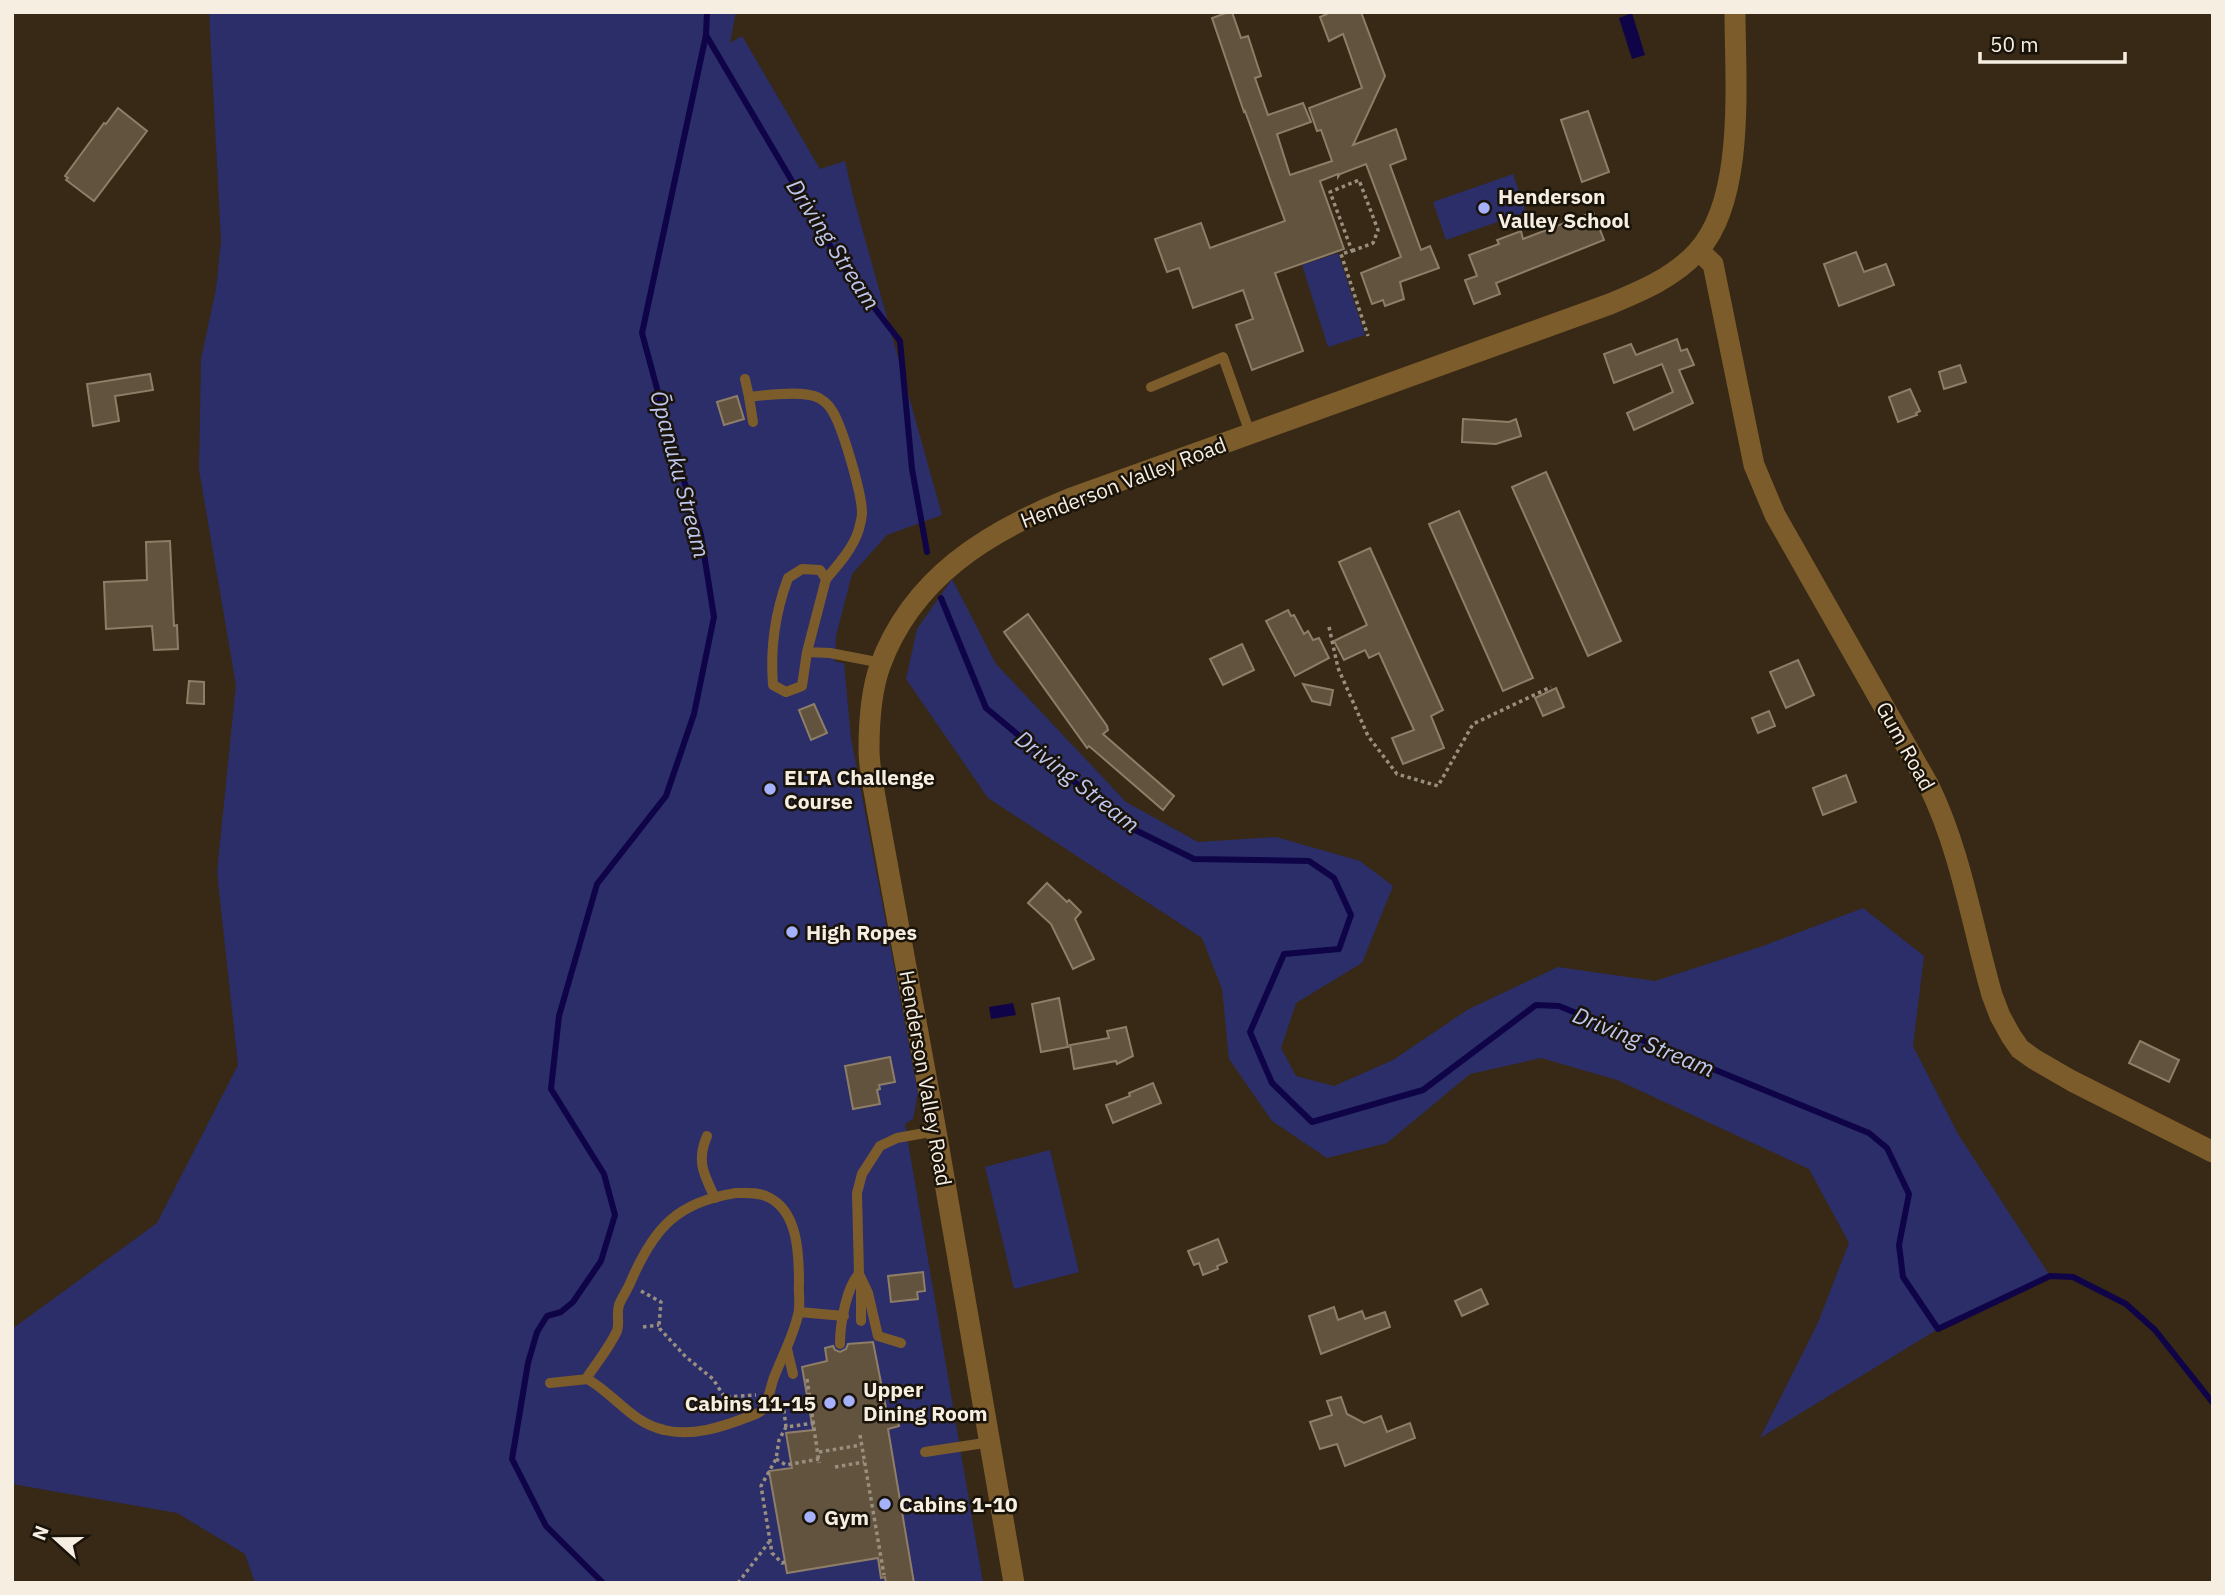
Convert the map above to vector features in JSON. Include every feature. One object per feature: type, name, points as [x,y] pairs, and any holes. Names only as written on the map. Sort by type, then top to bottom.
[{"type":"street","name":"Henderson Valley Road","points":[[1014,1583],[869,753],[874,696],[890,641],[920,597],[965,553],[1015,522],[1060,502],[1610,304],[1668,276],[1699,251],[1722,209],[1732,161],[1735,12]]},
{"type":"street","name":"Gum Road","points":[[1699,251],[1713,264],[1755,465],[1763,491],[1943,815],[1954,845],[1992,995],[2011,1036],[2020,1049],[2051,1070],[2213,1152]]},
{"type":"lane","points":[[1152,387],[1223,357],[1250,433]]},
{"type":"lane","points":[[745,379],[753,422]]},
{"type":"lane","points":[[749,397],[816,396],[825,402],[837,421],[856,477],[862,512],[858,532],[841,561],[826,579],[807,652],[802,686],[786,692],[772,685],[773,637],[779,604],[788,578],[802,569],[820,570],[826,579]]},
{"type":"lane","points":[[807,652],[830,653],[882,663]]},
{"type":"lane","points":[[861,1321],[857,1193],[862,1174],[880,1146],[897,1138],[936,1131]]},
{"type":"lane","points":[[707,1136],[701,1151],[702,1170],[715,1198]]},
{"type":"lane","points":[[550,1383],[588,1379],[604,1389],[613,1401],[631,1414],[664,1430],[679,1432],[715,1429],[760,1412],[787,1349],[799,1312],[799,1268],[793,1226],[784,1209],[768,1196],[736,1193],[686,1209],[668,1220],[655,1235],[621,1301],[617,1317],[618,1329],[588,1379]]},
{"type":"lane","points":[[840,1344],[851,1287],[859,1274]]},
{"type":"lane","points":[[859,1274],[868,1293],[878,1336],[901,1343]]},
{"type":"lane","points":[[799,1312],[844,1316]]},
{"type":"lane","points":[[787,1349],[793,1374]]},
{"type":"lane","points":[[925,1452],[991,1442]]},
{"type":"path","points":[[1352,251],[1330,192],[1359,180],[1378,230],[1373,243],[1352,251],[1341,254],[1368,336]]},
{"type":"path","points":[[1329,627],[1338,668],[1368,736],[1397,774],[1438,786],[1473,724],[1551,687]]},
{"type":"path","points":[[649,1294],[662,1304],[659,1325],[686,1357],[713,1379],[727,1398],[735,1417]]},
{"type":"path","points":[[643,1327],[659,1325]]},
{"type":"path","points":[[776,1459],[786,1465],[819,1461],[806,1372]]},
{"type":"path","points":[[727,1398],[762,1394]]},
{"type":"path","points":[[785,1562],[782,1563],[772,1553],[761,1486],[776,1459],[779,1440],[786,1427],[814,1423]]},
{"type":"path","points":[[860,1436],[884,1575]]},
{"type":"path","points":[[819,1452],[862,1445]]},
{"type":"path","points":[[835,1467],[864,1462]]},
{"type":"path","points":[[738,1583],[770,1540]]},
{"type":"shaded area","points":[[209,12],[736,12],[730,43],[742,36],[820,169],[845,161],[942,515],[887,535],[852,574],[836,636],[835,662],[844,663],[851,738],[918,1093],[913,1119],[905,1124],[983,1583],[255,1583],[245,1554],[177,1513],[12,1484],[12,1329],[157,1223],[238,1065],[217,872],[236,685],[199,470],[201,359],[216,289],[221,241]]},
{"type":"shaded area","points":[[1632,13],[1645,55],[1632,59],[1619,18]]},
{"type":"shaded area","points":[[1513,174],[1526,212],[1446,240],[1433,202]]},
{"type":"shaded area","points":[[1338,253],[1365,335],[1328,347],[1302,265]]},
{"type":"shaded area","points":[[952,579],[996,664],[1126,802],[1198,842],[1276,837],[1360,861],[1393,886],[1362,963],[1296,1003],[1281,1048],[1296,1076],[1334,1086],[1393,1060],[1467,1010],[1558,967],[1655,981],[1763,946],[1863,908],[1924,956],[1913,1046],[1958,1134],[2050,1276],[1938,1329],[1760,1438],[1817,1325],[1849,1243],[1809,1169],[1617,1080],[1541,1058],[1470,1074],[1387,1143],[1327,1158],[1272,1121],[1229,1059],[1222,989],[1202,938],[988,798],[906,679],[917,629]]},
{"type":"shaded area","points":[[1013,1003],[1016,1015],[991,1019],[989,1007]]},
{"type":"shaded area","points":[[1050,1150],[1079,1272],[1014,1289],[985,1167]]},
{"type":"building","points":[[1232,12],[1241,38],[1248,36],[1261,76],[1255,78],[1268,115],[1303,103],[1311,122],[1277,134],[1290,175],[1332,161],[1321,130],[1317,131],[1309,108],[1362,88],[1343,34],[1329,41],[1320,17],[1331,12],[1361,12],[1385,76],[1353,145],[1396,129],[1406,159],[1390,165],[1421,250],[1430,246],[1439,268],[1400,282],[1404,299],[1385,306],[1383,300],[1372,304],[1361,273],[1401,257],[1366,164],[1338,177],[1338,174],[1320,181],[1344,249],[1275,273],[1303,351],[1252,370],[1236,325],[1253,319],[1243,290],[1193,308],[1179,268],[1167,272],[1155,239],[1201,223],[1210,248],[1285,221],[1212,18]]},
{"type":"building","points":[[118,108],[147,131],[94,201],[66,180],[68,178],[65,176]]},
{"type":"building","points":[[1588,111],[1609,172],[1582,182],[1561,120]]},
{"type":"building","points":[[1593,212],[1604,240],[1496,283],[1500,294],[1474,304],[1465,280],[1477,276],[1469,255],[1499,244],[1497,240],[1521,231],[1523,239]]},
{"type":"building","points":[[1856,252],[1864,272],[1886,264],[1894,285],[1839,306],[1824,264]]},
{"type":"building","points":[[1677,339],[1681,351],[1687,349],[1694,365],[1679,370],[1693,403],[1634,430],[1627,413],[1673,392],[1662,364],[1614,383],[1604,354],[1631,344],[1636,355]]},
{"type":"building","points":[[1960,365],[1966,382],[1944,389],[1939,372]]},
{"type":"building","points":[[150,374],[153,390],[115,396],[119,421],[93,426],[87,384]]},
{"type":"building","points":[[1910,389],[1920,411],[1917,415],[1898,422],[1889,397]]},
{"type":"building","points":[[737,396],[744,419],[724,425],[717,402]]},
{"type":"building","points":[[1463,419],[1509,422],[1516,419],[1521,436],[1496,444],[1462,442]]},
{"type":"building","points":[[1546,472],[1621,641],[1588,656],[1512,487]]},
{"type":"building","points":[[1459,511],[1533,678],[1503,691],[1429,524]]},
{"type":"building","points":[[170,541],[174,626],[177,625],[178,649],[154,650],[152,626],[106,629],[104,582],[147,580],[146,542]]},
{"type":"building","points":[[1370,548],[1443,710],[1431,716],[1444,748],[1403,764],[1392,738],[1414,730],[1379,653],[1369,658],[1365,650],[1344,660],[1334,641],[1367,625],[1339,562]]},
{"type":"building","points":[[1288,610],[1291,616],[1294,615],[1304,634],[1308,631],[1313,640],[1319,638],[1329,658],[1295,676],[1266,621]]},
{"type":"building","points":[[1028,614],[1107,726],[1108,730],[1103,734],[1174,796],[1163,810],[1089,746],[1087,748],[1004,632]]},
{"type":"building","points":[[1242,644],[1254,670],[1223,685],[1210,659]]},
{"type":"building","points":[[1798,660],[1814,695],[1786,708],[1770,672]]},
{"type":"building","points":[[189,681],[204,682],[204,704],[187,703]]},
{"type":"building","points":[[1303,684],[1333,690],[1330,705],[1312,701]]},
{"type":"building","points":[[1556,688],[1564,707],[1543,716],[1535,698]]},
{"type":"building","points":[[814,704],[827,733],[811,740],[799,710]]},
{"type":"building","points":[[1769,711],[1775,726],[1758,733],[1752,718]]},
{"type":"building","points":[[1846,775],[1856,802],[1823,815],[1813,788]]},
{"type":"building","points":[[1047,883],[1081,912],[1075,919],[1094,959],[1073,969],[1051,924],[1028,903]]},
{"type":"building","points":[[1059,998],[1068,1047],[1041,1052],[1032,1004]]},
{"type":"building","points":[[1126,1027],[1133,1056],[1117,1064],[1116,1061],[1074,1069],[1070,1045],[1109,1038],[1107,1031]]},
{"type":"building","points":[[2140,1041],[2179,1060],[2169,1082],[2129,1063]]},
{"type":"building","points":[[890,1057],[895,1082],[879,1085],[880,1089],[877,1090],[880,1104],[853,1109],[845,1066]]},
{"type":"building","points":[[1153,1083],[1161,1103],[1113,1123],[1106,1105]]},
{"type":"building","points":[[1218,1239],[1227,1262],[1203,1275],[1199,1263],[1194,1265],[1188,1251]]},
{"type":"building","points":[[923,1272],[925,1291],[917,1292],[918,1299],[891,1302],[888,1276]]},
{"type":"building","points":[[1481,1289],[1488,1304],[1462,1316],[1455,1301]]},
{"type":"building","points":[[1334,1307],[1338,1320],[1362,1311],[1365,1319],[1385,1312],[1390,1327],[1321,1354],[1309,1316]]},
{"type":"building","points":[[873,1342],[887,1413],[896,1411],[899,1426],[888,1429],[914,1583],[886,1583],[885,1577],[881,1578],[878,1558],[787,1573],[769,1471],[792,1468],[786,1433],[813,1430],[802,1367],[827,1361],[825,1348],[833,1346],[840,1352],[846,1349],[848,1344]]},
{"type":"building","points":[[1341,1397],[1347,1414],[1364,1423],[1381,1416],[1387,1432],[1410,1423],[1415,1438],[1345,1466],[1337,1444],[1320,1449],[1310,1422],[1332,1415],[1327,1401]]},
{"type":"waterway","name":"Ōpanuku Stream","points":[[603,1583],[546,1526],[512,1459],[528,1363],[537,1332],[547,1316],[561,1312],[573,1302],[601,1261],[615,1215],[604,1174],[551,1089],[559,1016],[597,884],[666,796],[694,714],[714,617],[701,535],[669,433],[642,333],[706,35],[707,12]]},
{"type":"waterway","name":"Driving Stream","points":[[706,35],[842,266],[900,341],[912,469],[927,552]]},
{"type":"waterway","name":"Driving Stream","points":[[941,598],[986,708],[1127,826],[1194,859],[1309,861],[1334,878],[1351,915],[1339,949],[1284,954],[1250,1032],[1272,1083],[1312,1122],[1423,1090],[1536,1005],[1559,1006],[1869,1133],[1887,1148],[1909,1194],[1899,1245],[1903,1277],[1938,1329],[2050,1276],[2073,1277],[2126,1304],[2155,1330],[2213,1403]]},
{"type":"place","name":"Henderson Valley School","points":[[1484,208]]},
{"type":"place","name":"ELTA Challenge Course","points":[[770,789]]},
{"type":"place","name":"High Ropes","points":[[792,932]]},
{"type":"place","name":"Upper Dining Room","points":[[849,1401]]},
{"type":"place","name":"Cabins 11-15","points":[[830,1403]]},
{"type":"place","name":"Cabins 1-10","points":[[885,1504]]},
{"type":"place","name":"Gym","points":[[810,1517]]}]
